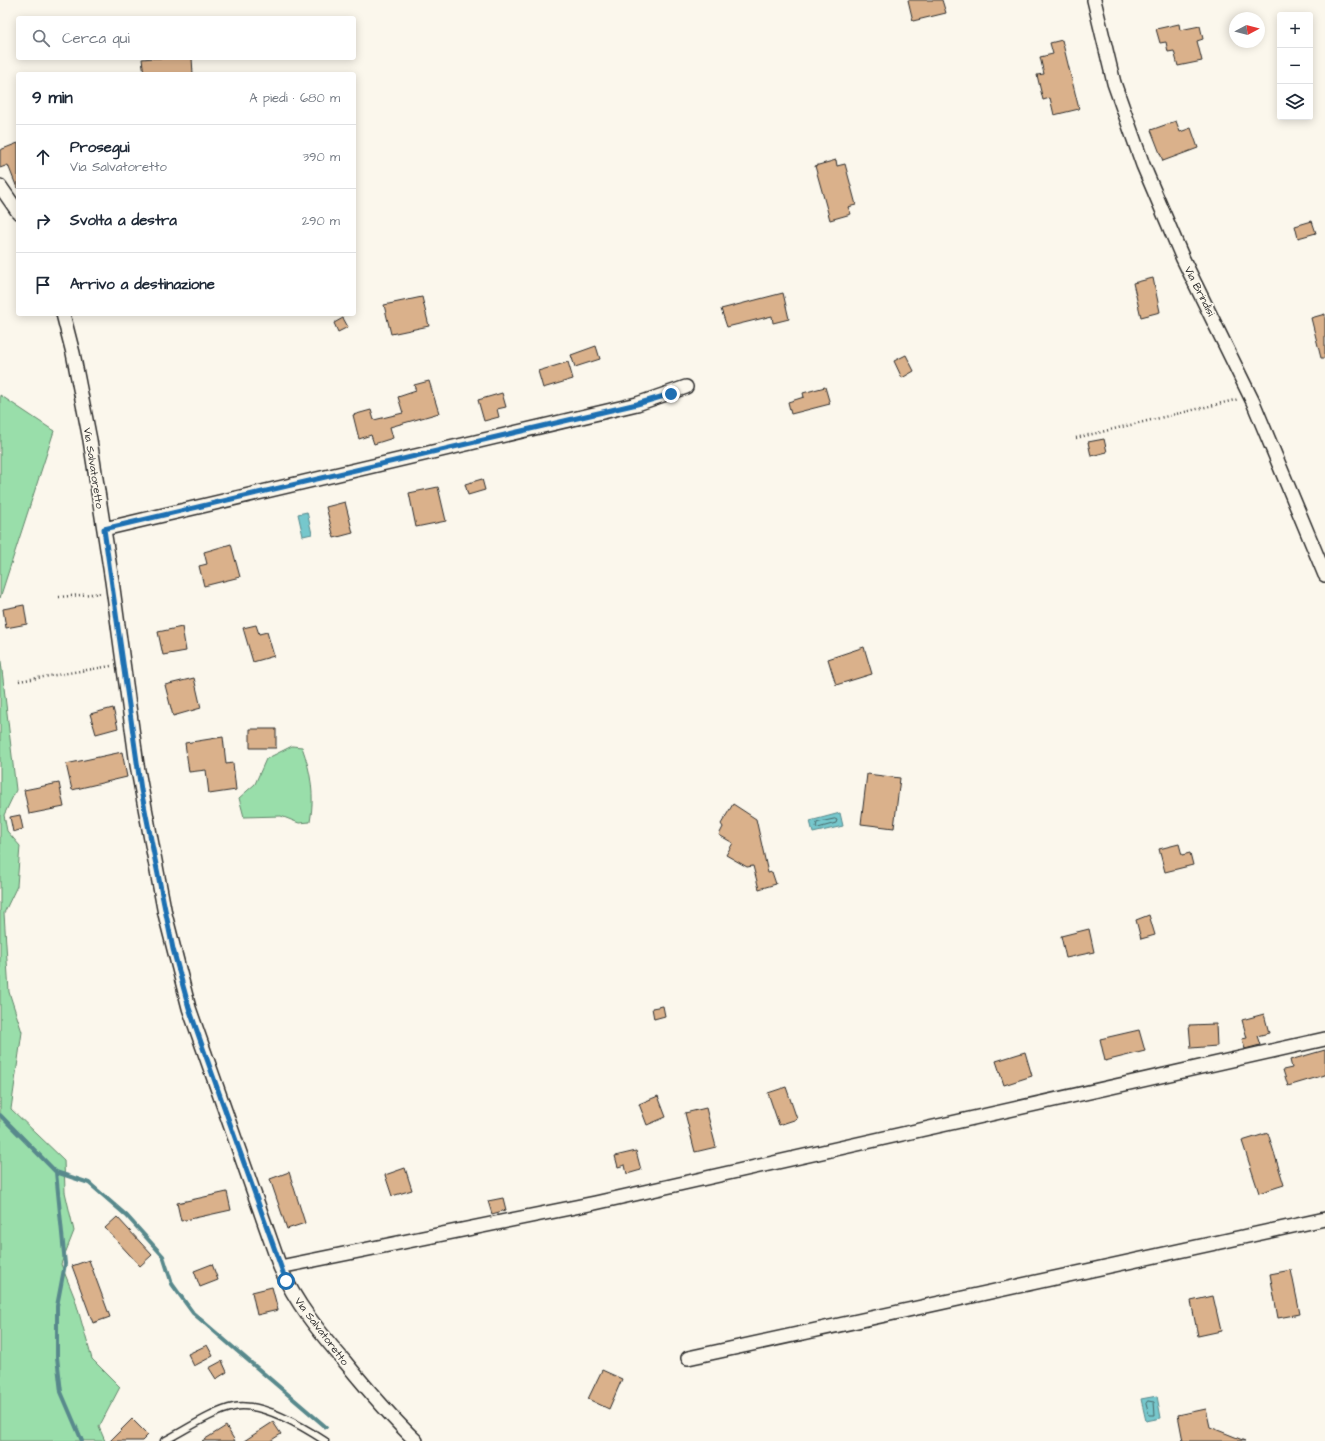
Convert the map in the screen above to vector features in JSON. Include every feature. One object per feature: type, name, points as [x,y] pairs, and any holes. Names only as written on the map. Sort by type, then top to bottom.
[{"type":"street","name":"Via Brindisi","points":[[1094,0],[1114,82],[1143,165],[1183,259],[1251,396],[1325,575]]},
{"type":"street","points":[[0,186],[16,209]]},
{"type":"street","name":"Via Salvatoretto","points":[[63,316],[81,392],[104,529],[142,797],[165,914],[178,968],[203,1048],[280,1267],[294,1295],[367,1388],[416,1441]]},
{"type":"street","points":[[104,529],[637,404],[686,388]]},
{"type":"street","points":[[280,1267],[602,1201],[1325,1039]]},
{"type":"street","points":[[688,1358],[1325,1219]]},
{"type":"lane","points":[[164,1441],[223,1410],[244,1405],[285,1418],[325,1441]]},
{"type":"path","points":[[1076,438],[1251,396]]},
{"type":"path","points":[[59,596],[113,592]]},
{"type":"path","points":[[19,682],[123,663]]},
{"type":"green space","points":[[0,395],[54,431],[0,598]]},
{"type":"green space","points":[[0,653],[16,790],[4,815],[7,831],[20,846],[17,886],[4,913],[9,992],[22,1032],[11,1109],[64,1160],[65,1192],[74,1231],[61,1264],[75,1299],[92,1359],[120,1387],[99,1427],[105,1441],[0,1441]]},
{"type":"green space","points":[[292,746],[302,747],[308,766],[312,793],[310,822],[299,823],[281,816],[244,817],[239,798],[255,784],[266,759]]},
{"type":"water","points":[[307,512],[312,534],[303,536],[298,514]]},
{"type":"water","points":[[840,813],[843,826],[813,833],[810,821]]},
{"type":"water","points":[[1157,1396],[1161,1418],[1146,1421],[1141,1399]]},
{"type":"building","points":[[908,0],[942,0],[946,13],[913,21]]},
{"type":"building","points":[[1179,24],[1180,30],[1200,26],[1203,39],[1197,41],[1202,61],[1178,66],[1174,51],[1168,52],[1166,42],[1160,43],[1156,29]]},
{"type":"building","points":[[1062,40],[1079,109],[1054,115],[1050,98],[1043,100],[1037,75],[1044,74],[1040,57],[1053,54],[1050,43]]},
{"type":"building","points":[[142,60],[192,60],[193,72],[144,72]]},
{"type":"building","points":[[1176,121],[1180,132],[1191,128],[1198,148],[1163,161],[1151,130]]},
{"type":"building","points":[[16,144],[16,185],[8,165],[0,168],[0,150]]},
{"type":"building","points":[[836,160],[837,166],[845,164],[856,205],[848,207],[851,214],[830,220],[815,166]]},
{"type":"building","points":[[1312,221],[1316,233],[1298,238],[1295,226]]},
{"type":"building","points":[[1153,278],[1160,312],[1141,317],[1133,283]]},
{"type":"building","points":[[783,293],[789,319],[773,323],[772,316],[727,327],[721,309]]},
{"type":"building","points":[[422,297],[429,326],[391,334],[384,305]]},
{"type":"building","points":[[1325,314],[1325,358],[1321,358],[1311,318]]},
{"type":"building","points":[[343,318],[348,327],[338,332],[334,323]]},
{"type":"building","points":[[596,346],[600,359],[575,367],[571,355]]},
{"type":"building","points":[[906,355],[914,371],[902,378],[894,361]]},
{"type":"building","points":[[568,362],[573,379],[543,388],[538,371]]},
{"type":"building","points":[[429,381],[439,413],[390,427],[393,438],[374,444],[371,435],[359,439],[353,415],[371,410],[374,420],[403,413],[398,397],[416,391],[414,385]]},
{"type":"building","points":[[825,387],[830,404],[791,414],[788,402],[804,397],[803,393]]},
{"type":"building","points":[[502,393],[506,407],[497,409],[499,417],[484,421],[478,400]]},
{"type":"building","points":[[1104,439],[1107,452],[1091,456],[1088,442]]},
{"type":"building","points":[[482,479],[485,490],[468,495],[465,484]]},
{"type":"building","points":[[438,487],[446,521],[416,527],[409,493]]},
{"type":"building","points":[[345,502],[353,533],[334,538],[326,507]]},
{"type":"building","points":[[231,544],[240,577],[204,586],[199,566],[207,564],[204,552]]},
{"type":"building","points":[[24,605],[27,624],[6,628],[3,609]]},
{"type":"building","points":[[256,625],[259,634],[267,632],[274,656],[253,662],[243,628]]},
{"type":"building","points":[[182,627],[186,651],[163,655],[158,632]]},
{"type":"building","points":[[864,647],[872,674],[836,685],[828,659]]},
{"type":"building","points":[[194,678],[201,708],[173,716],[165,685]]},
{"type":"building","points":[[113,708],[118,728],[96,734],[90,714]]},
{"type":"building","points":[[250,729],[276,729],[276,748],[250,748]]},
{"type":"building","points":[[223,737],[226,764],[233,763],[236,790],[209,794],[206,770],[189,772],[185,743]]},
{"type":"building","points":[[122,752],[127,777],[72,790],[66,764]]},
{"type":"building","points":[[867,774],[900,778],[894,828],[861,824]]},
{"type":"building","points":[[59,783],[64,807],[29,814],[24,790]]},
{"type":"building","points":[[733,804],[756,819],[768,873],[772,872],[776,884],[759,889],[753,866],[747,867],[726,855],[733,843],[719,835],[723,827],[721,824]]},
{"type":"building","points":[[20,815],[23,829],[13,832],[10,817]]},
{"type":"building","points":[[1179,844],[1182,855],[1190,853],[1193,865],[1165,872],[1159,849]]},
{"type":"building","points":[[1149,915],[1155,935],[1141,939],[1136,920]]},
{"type":"building","points":[[1089,929],[1094,952],[1066,958],[1061,936]]},
{"type":"building","points":[[663,1006],[665,1016],[654,1019],[652,1008]]},
{"type":"building","points":[[1264,1014],[1269,1033],[1257,1036],[1260,1045],[1245,1049],[1242,1039],[1247,1038],[1242,1020]]},
{"type":"building","points":[[1216,1024],[1217,1046],[1191,1048],[1189,1025]]},
{"type":"building","points":[[1139,1030],[1145,1051],[1105,1061],[1100,1039]]},
{"type":"building","points":[[1325,1050],[1325,1075],[1288,1086],[1283,1070],[1292,1068],[1290,1060]]},
{"type":"building","points":[[1025,1052],[1032,1076],[1004,1085],[996,1061]]},
{"type":"building","points":[[786,1087],[797,1119],[779,1125],[768,1093]]},
{"type":"building","points":[[658,1096],[666,1117],[647,1125],[639,1104]]},
{"type":"building","points":[[706,1108],[716,1147],[695,1152],[685,1113]]},
{"type":"building","points":[[1268,1133],[1284,1185],[1259,1193],[1242,1141]]},
{"type":"building","points":[[636,1151],[641,1170],[627,1174],[625,1165],[618,1167],[615,1156]]},
{"type":"building","points":[[405,1168],[412,1190],[392,1196],[385,1175]]},
{"type":"building","points":[[289,1172],[305,1223],[287,1229],[270,1179]]},
{"type":"building","points":[[227,1192],[231,1210],[181,1221],[177,1203]]},
{"type":"building","points":[[503,1198],[506,1210],[492,1214],[488,1201]]},
{"type":"building","points":[[117,1217],[152,1255],[140,1266],[105,1228]]},
{"type":"building","points":[[89,1260],[110,1317],[93,1323],[72,1266]]},
{"type":"building","points":[[212,1264],[218,1280],[200,1287],[194,1271]]},
{"type":"building","points":[[1291,1270],[1300,1314],[1278,1318],[1270,1274]]},
{"type":"building","points":[[272,1287],[278,1310],[257,1315],[252,1292]]},
{"type":"building","points":[[1213,1296],[1221,1331],[1198,1336],[1191,1301]]},
{"type":"building","points":[[207,1345],[213,1356],[194,1366],[188,1354]]},
{"type":"building","points":[[222,1361],[227,1372],[216,1379],[209,1368]]},
{"type":"building","points":[[602,1370],[622,1379],[609,1409],[588,1399]]},
{"type":"building","points":[[1206,1409],[1210,1427],[1245,1441],[1183,1441],[1178,1415]]},
{"type":"building","points":[[132,1419],[148,1435],[142,1441],[110,1441]]},
{"type":"building","points":[[273,1422],[281,1434],[270,1441],[244,1441]]},
{"type":"building","points":[[226,1426],[235,1441],[202,1441]]},
{"type":"waterway","points":[[0,1115],[56,1172],[65,1264],[57,1306],[57,1357],[61,1392],[82,1441]]},
{"type":"waterway","points":[[56,1172],[89,1183],[127,1216],[163,1256],[172,1284],[193,1313],[326,1427]]},
{"type":"route","points":[[286,1281],[189,1008],[173,949],[141,790],[129,714],[125,674],[104,529],[637,404],[671,394]]}]
